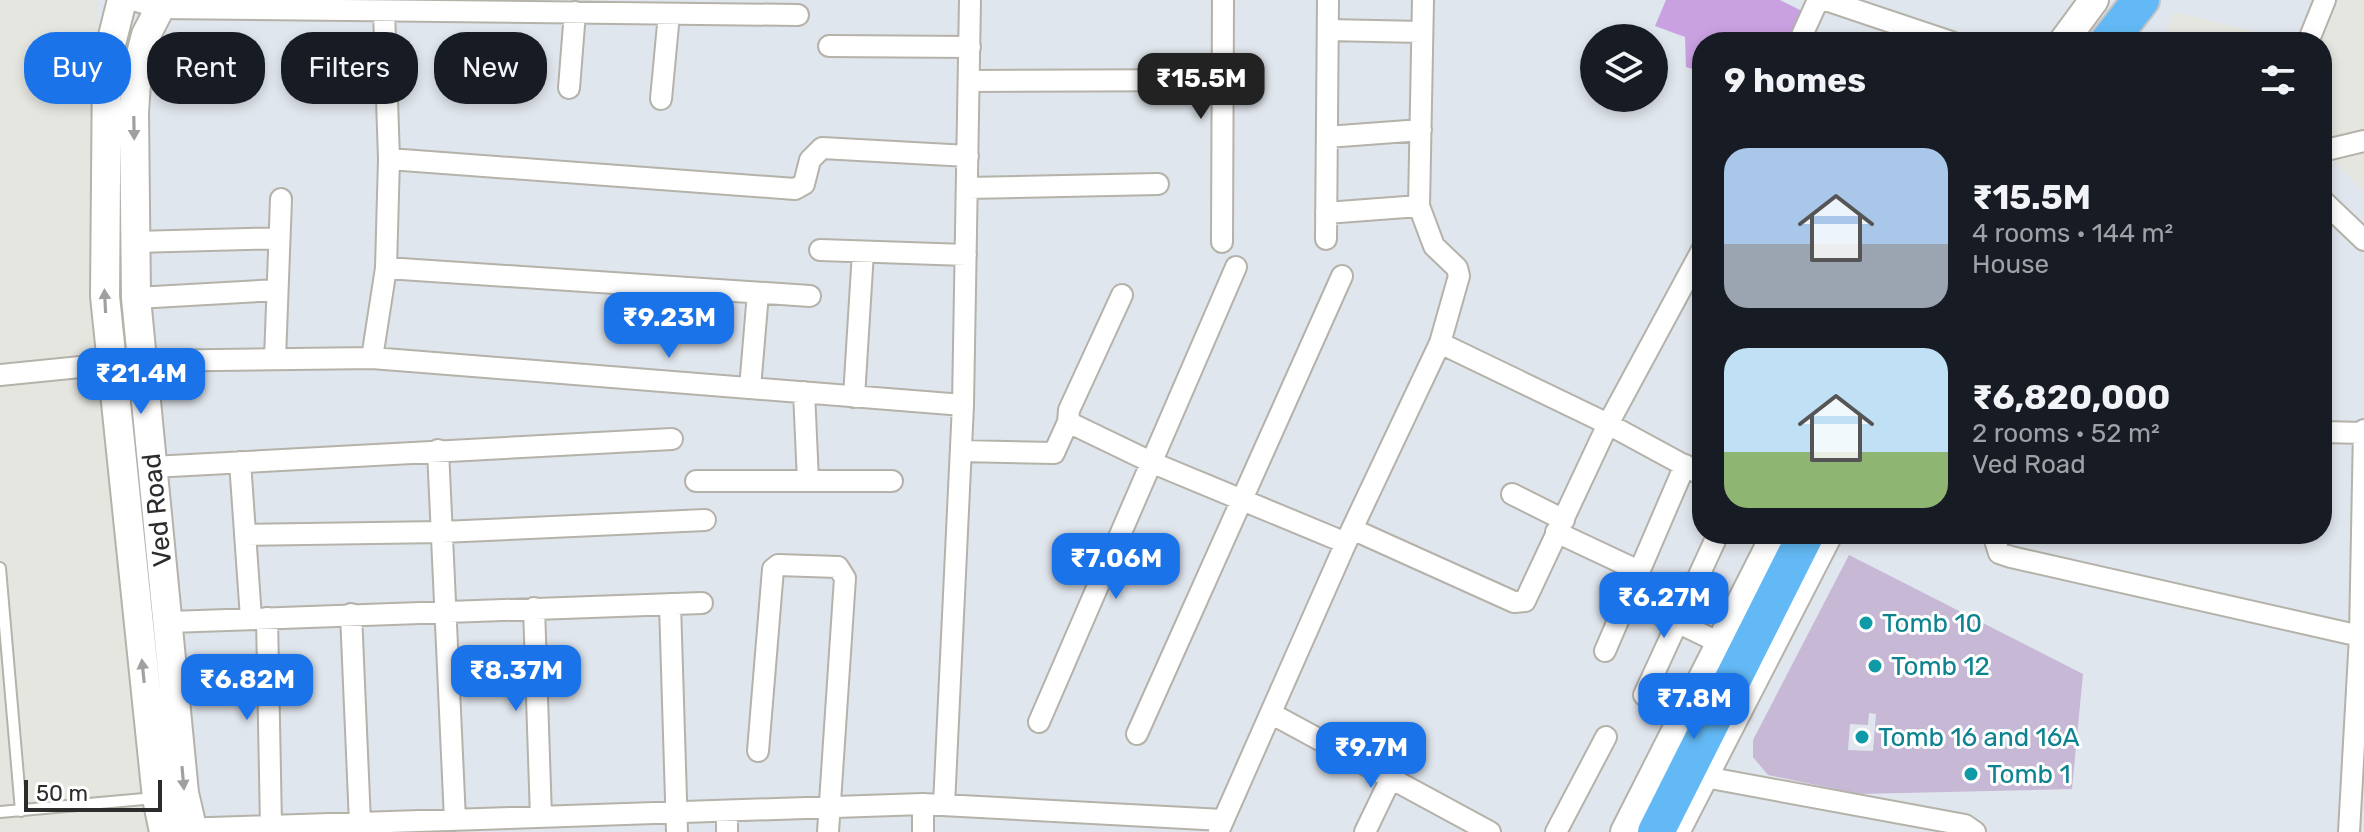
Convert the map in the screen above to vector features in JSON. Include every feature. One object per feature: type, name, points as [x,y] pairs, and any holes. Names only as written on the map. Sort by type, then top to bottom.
[{"type":"highway","points":[[2097,32],[2121,0]]},
{"type":"highway","points":[[2116,32],[2141,0]]},
{"type":"highway","points":[[1638,832],[1678,758],[1782,544]]},
{"type":"highway","points":[[1656,832],[1814,544]]},
{"type":"main road","name":"Ved Road","points":[[122,0],[107,60],[105,265],[109,363],[157,798],[164,831]]},
{"type":"main road","points":[[2070,32],[2094,0]]},
{"type":"main road","points":[[2129,32],[2149,0]]},
{"type":"main road","name":"Ved Road","points":[[162,4],[146,35],[137,69],[136,298],[140,361],[170,622],[184,793],[193,830]]},
{"type":"main road","points":[[1625,832],[1771,544]]},
{"type":"main road","points":[[1675,832],[1762,664],[1814,544]]},
{"type":"street","points":[[133,0],[162,4],[334,5],[384,11],[545,6],[575,12],[798,15]]},
{"type":"street","points":[[944,805],[963,405],[970,0]]},
{"type":"street","points":[[1222,242],[1223,0]]},
{"type":"street","points":[[1326,239],[1328,0]]},
{"type":"street","points":[[164,831],[541,817],[677,822],[727,811],[923,804],[1220,826],[1349,536],[1440,343],[1459,276],[1451,260],[1434,246],[1419,206],[1423,0]]},
{"type":"street","points":[[1804,32],[1818,0]]},
{"type":"street","points":[[1826,0],[1921,32]]},
{"type":"street","points":[[2312,32],[2325,0]]},
{"type":"street","points":[[372,358],[386,268],[389,159],[384,11]]},
{"type":"street","points":[[569,88],[575,12]]},
{"type":"street","points":[[661,99],[669,14]]},
{"type":"street","points":[[1328,30],[1422,32]]},
{"type":"street","points":[[829,46],[970,47]]},
{"type":"street","points":[[969,81],[1223,80]]},
{"type":"street","points":[[1327,137],[1421,130]]},
{"type":"street","points":[[2332,149],[2364,141]]},
{"type":"street","points":[[389,159],[795,189],[804,184],[810,160],[822,148],[968,156]]},
{"type":"street","points":[[967,188],[1158,184]]},
{"type":"street","points":[[275,359],[281,199]]},
{"type":"street","points":[[1326,213],[1419,206]]},
{"type":"street","points":[[2332,210],[2364,240]]},
{"type":"street","points":[[135,242],[279,238]]},
{"type":"street","points":[[820,250],[966,255]]},
{"type":"street","points":[[854,397],[863,252]]},
{"type":"street","points":[[1039,722],[1236,267]]},
{"type":"street","points":[[386,268],[810,296]]},
{"type":"street","points":[[1068,422],[1153,463],[1244,500],[1349,536],[1514,602],[1525,601],[1531,595],[1608,424],[1692,269]]},
{"type":"street","points":[[1137,734],[1342,276]]},
{"type":"street","points":[[136,298],[277,290]]},
{"type":"street","points":[[750,388],[758,293]]},
{"type":"street","points":[[961,451],[1054,453],[1068,422],[1069,410],[1122,295]]},
{"type":"street","points":[[1440,343],[1608,424],[1692,469]]},
{"type":"street","points":[[0,375],[140,361],[372,358],[963,405]]},
{"type":"street","points":[[804,392],[808,481]]},
{"type":"street","points":[[2332,432],[2364,432],[2360,636],[2349,832]]},
{"type":"street","points":[[152,467],[672,439]]},
{"type":"street","points":[[438,450],[455,820]]},
{"type":"street","points":[[240,462],[245,535],[259,618],[271,826]]},
{"type":"street","points":[[1605,651],[1639,571],[1692,472]]},
{"type":"street","points":[[696,481],[892,481]]},
{"type":"street","points":[[1512,494],[1560,526],[1639,571]]},
{"type":"street","points":[[245,535],[442,532],[705,520]]},
{"type":"street","points":[[1644,695],[1713,544]]},
{"type":"street","points":[[1996,544],[1999,553],[2011,557],[2360,636]]},
{"type":"street","points":[[758,751],[773,569],[778,565],[838,567],[845,578],[828,832]]},
{"type":"street","points":[[1627,598],[1720,643]]},
{"type":"street","points":[[170,622],[702,603]]},
{"type":"street","points":[[670,604],[677,822]]},
{"type":"street","points":[[534,608],[541,817]]},
{"type":"street","points":[[351,614],[360,823]]},
{"type":"street","points":[[1272,714],[1392,776],[1490,832]]},
{"type":"street","points":[[1556,832],[1606,737]]},
{"type":"street","points":[[1365,832],[1392,776]]},
{"type":"street","points":[[1705,777],[1965,825],[1975,832]]},
{"type":"street","points":[[923,804],[923,832]]},
{"type":"street","points":[[727,811],[727,832]]},
{"type":"lane","points":[[0,568],[21,811]]},
{"type":"lane","points":[[0,812],[157,798]]},
{"type":"shaded area","points":[[0,0],[98,0],[98,32],[24,32],[24,104],[96,104],[95,196],[101,402],[148,832],[0,832]]},
{"type":"shaded area","points":[[1666,0],[1780,0],[1804,12],[1795,32],[1692,32],[1692,69],[1686,67],[1685,37],[1668,31],[1668,24],[1656,24]]},
{"type":"shaded area","points":[[2318,0],[2364,0],[2364,192],[2332,160],[2332,32],[2304,32]]},
{"type":"shaded area","points":[[2174,12],[2255,32],[2165,32]]},
{"type":"shaded area","points":[[1849,555],[2083,674],[2072,789],[1859,794],[1768,775],[1753,757],[1753,740]],"holes":[[[1869,713],[1876,714],[1873,751],[1848,750],[1850,724],[1868,725]]]},
{"type":"place","name":"Tomb 10","points":[[1866,623]]},
{"type":"place","name":"Tomb 12","points":[[1875,666]]},
{"type":"place","name":"Tomb 16 and 16A","points":[[1862,737]]},
{"type":"place","name":"Tomb 1","points":[[1971,774]]}]
